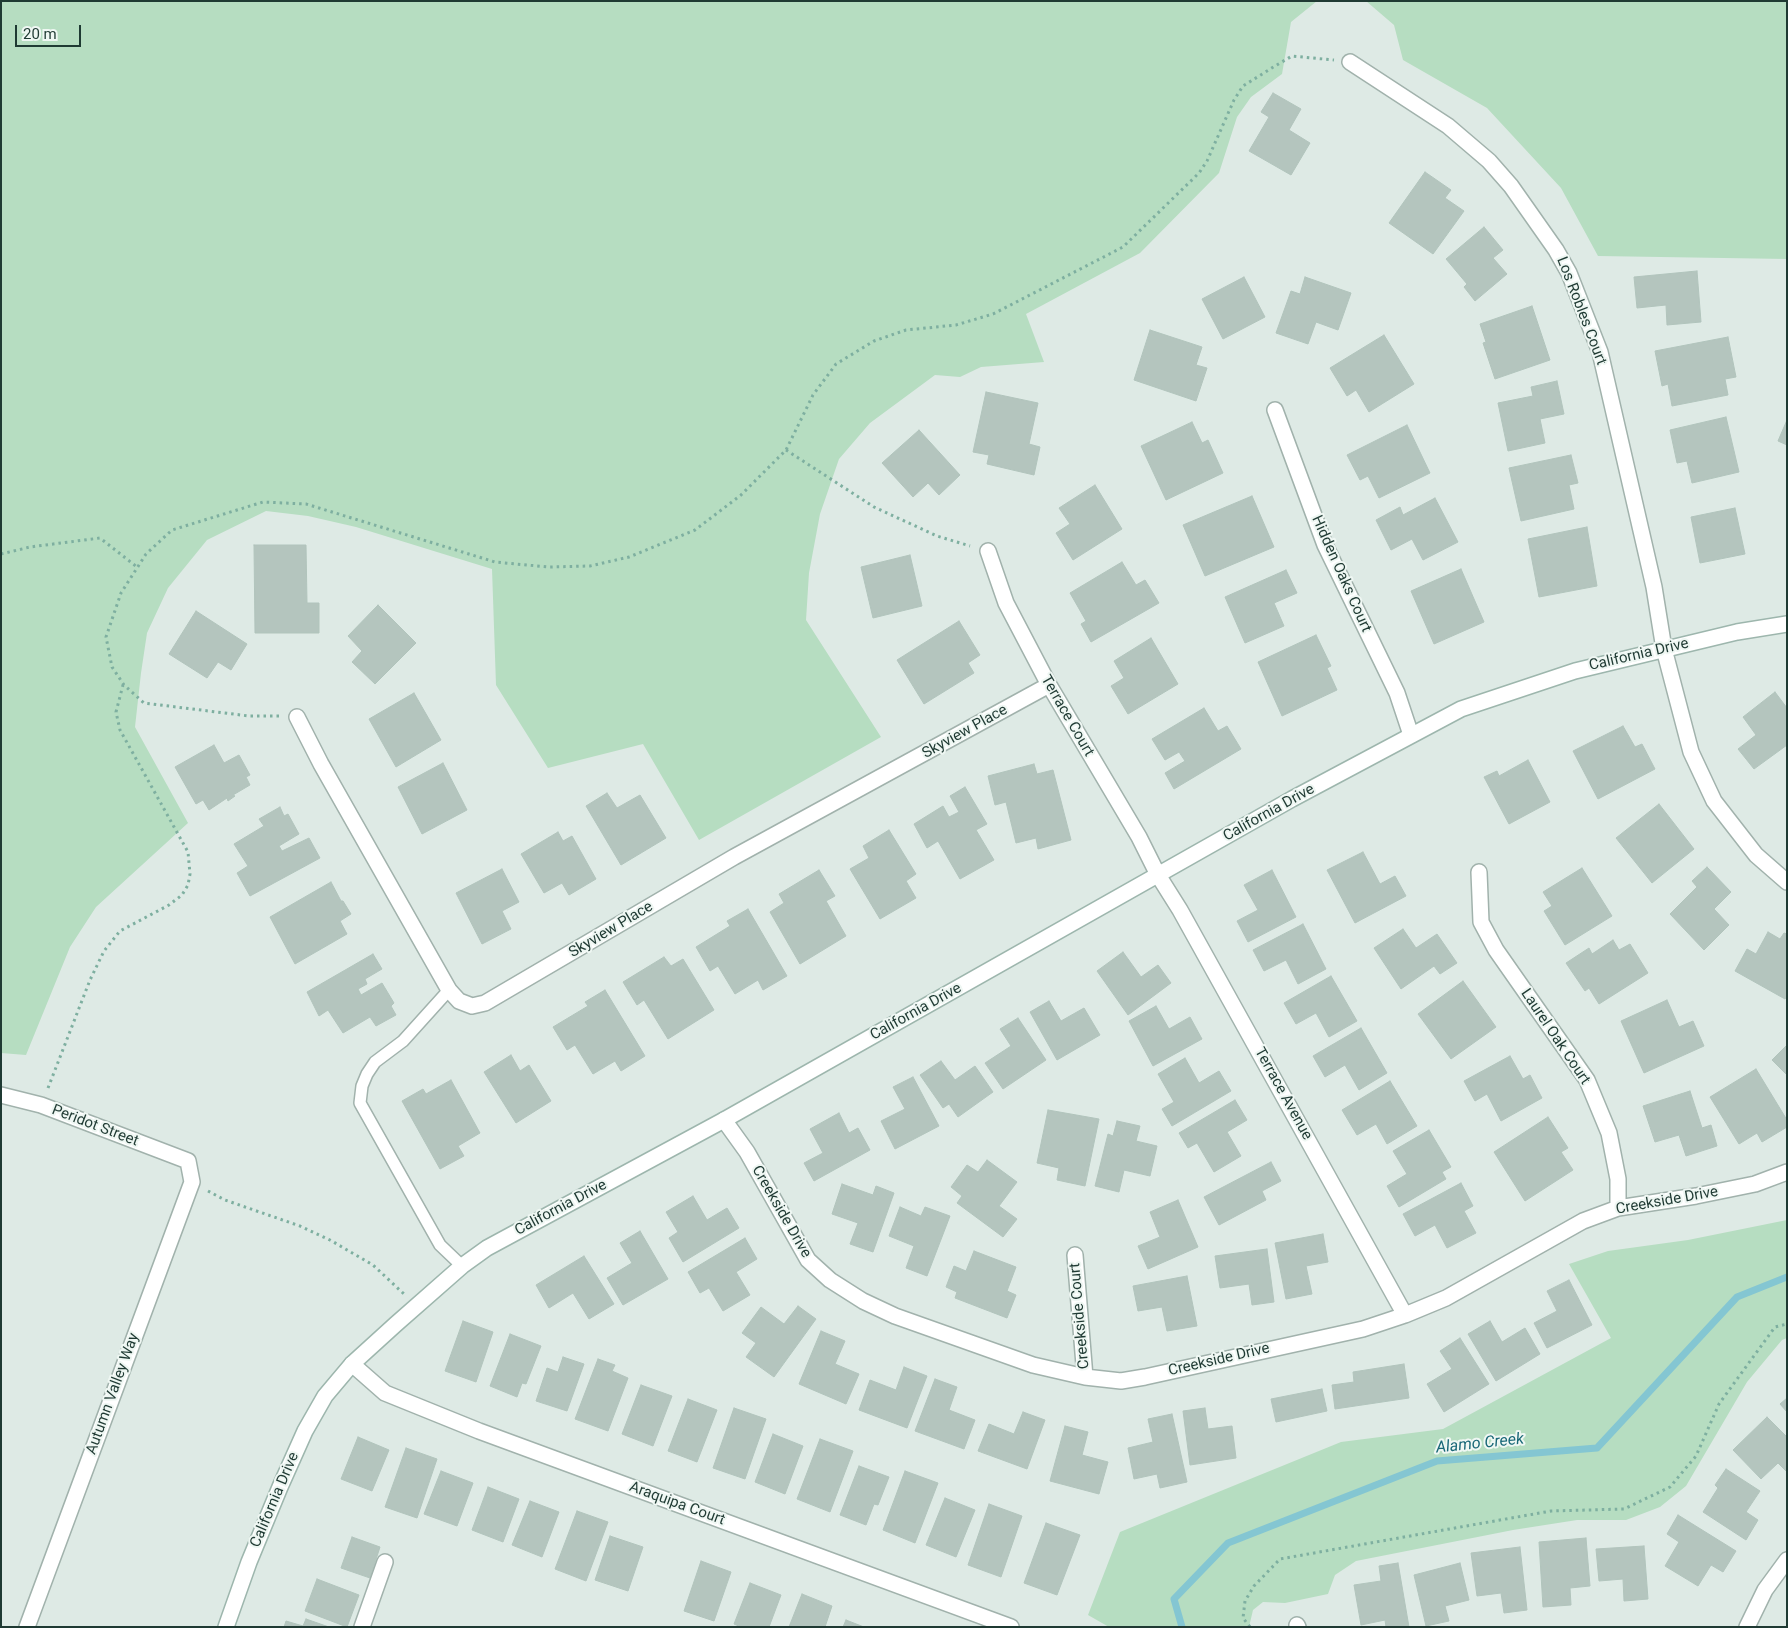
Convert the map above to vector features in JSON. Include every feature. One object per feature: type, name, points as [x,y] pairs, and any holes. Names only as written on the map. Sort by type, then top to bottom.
[{"type":"street","name":"Los Robles Court","points":[[1350,62],[1448,126],[1489,161],[1512,186],[1556,250],[1568,273],[1600,352],[1654,587],[1664,649],[1690,752],[1714,801],[1756,855],[1787,882]]},
{"type":"street","name":"Hidden Oaks Court","points":[[1275,410],[1325,545],[1397,693],[1411,735]]},
{"type":"street","name":"Terrace Court","points":[[988,551],[1006,604],[1049,685],[1139,837],[1158,875]]},
{"type":"street","name":"California Drive","points":[[226,1627],[249,1562],[280,1487],[305,1431],[325,1396],[352,1364],[462,1266],[487,1248],[724,1120],[1292,799],[1461,709],[1575,670],[1738,632],[1787,624]]},
{"type":"street","name":"Skyview Place","points":[[297,717],[321,764],[449,990],[454,997],[464,1004],[472,1006],[485,1003],[734,857],[1049,685]]},
{"type":"street","name":"Laurel Oak Court","points":[[1479,872],[1481,922],[1496,950],[1587,1080],[1609,1133],[1618,1179],[1618,1208]]},
{"type":"street","name":"Terrace Avenue","points":[[1158,875],[1189,927],[1405,1315]]},
{"type":"street","name":"Peridot Street","points":[[1,1095],[41,1105],[188,1161],[192,1182]]},
{"type":"street","name":"Creekside Drive","points":[[724,1120],[746,1152],[808,1260],[830,1280],[863,1301],[895,1316],[1033,1365],[1085,1377],[1121,1381],[1363,1329],[1405,1315],[1446,1298],[1583,1221],[1618,1208],[1696,1196],[1755,1184],[1787,1172]]},
{"type":"street","name":"Autumn Valley Way","points":[[27,1627],[192,1182]]},
{"type":"street","name":"Creekside Court","points":[[1075,1255],[1085,1377]]},
{"type":"street","name":"Araquipa Court","points":[[352,1364],[385,1394],[470,1428],[1011,1627]]},
{"type":"street","points":[[1747,1627],[1765,1590],[1787,1560]]},
{"type":"street","points":[[362,1627],[385,1562]]},
{"type":"lane","points":[[449,990],[403,1041],[374,1062],[366,1074],[360,1103],[440,1245],[462,1266]]},
{"type":"path","points":[[297,717],[249,716],[144,703],[124,685],[112,667],[106,638],[121,593],[146,554],[172,530],[263,502],[306,504],[495,562],[548,567],[590,566],[629,557],[695,530],[741,495],[786,450],[813,395],[836,364],[874,341],[906,330],[956,325],[993,314],[1123,247],[1199,173],[1207,160],[1234,100],[1243,86],[1292,56],[1350,62]]},
{"type":"path","points":[[786,450],[874,508],[937,536],[988,551]]},
{"type":"path","points":[[1,554],[100,538],[137,567]]},
{"type":"path","points":[[41,1105],[90,980],[104,951],[120,931],[169,905],[182,894],[188,885],[190,874],[188,852],[120,730],[116,712],[124,685]]},
{"type":"path","points":[[192,1182],[225,1200],[300,1226],[330,1240],[373,1265],[416,1306]]},
{"type":"path","points":[[1250,1627],[1243,1618],[1245,1601],[1254,1586],[1280,1559],[1551,1512],[1624,1509],[1670,1487],[1696,1456],[1719,1404],[1775,1327],[1787,1324]]},
{"type":"green space","points":[[1,1],[1317,1],[1291,22],[1282,74],[1251,97],[1237,117],[1219,173],[1140,253],[1026,314],[1044,362],[981,367],[960,377],[935,375],[870,423],[839,459],[820,514],[809,573],[806,620],[881,737],[699,840],[643,744],[548,768],[496,685],[492,569],[356,527],[308,516],[266,511],[207,540],[168,588],[147,633],[135,727],[188,823],[96,907],[70,947],[26,1055],[1,1053]]},
{"type":"green space","points":[[1366,1],[1787,1],[1787,259],[1598,256],[1561,188],[1487,108],[1403,60],[1394,25]]},
{"type":"green space","points":[[1787,1220],[1787,1338],[1782,1340],[1747,1382],[1686,1486],[1660,1507],[1626,1520],[1577,1520],[1513,1530],[1356,1561],[1335,1575],[1328,1594],[1285,1603],[1263,1602],[1253,1610],[1249,1627],[1109,1627],[1088,1615],[1120,1532],[1341,1442],[1443,1429],[1611,1338],[1569,1264],[1608,1251],[1688,1240]]},
{"type":"building","points":[[1273,93],[1301,109],[1289,130],[1310,143],[1291,175],[1249,151],[1269,117],[1261,112]]},
{"type":"building","points":[[1425,172],[1451,190],[1445,198],[1464,211],[1433,254],[1389,223]]},
{"type":"building","points":[[1484,227],[1503,250],[1493,258],[1507,274],[1475,301],[1464,287],[1467,284],[1446,259]]},
{"type":"building","points":[[1697,271],[1701,322],[1667,325],[1666,305],[1637,308],[1634,277]]},
{"type":"building","points":[[1244,277],[1265,317],[1223,339],[1202,299]]},
{"type":"building","points":[[1305,277],[1351,293],[1338,330],[1316,322],[1308,344],[1276,333],[1291,291],[1300,294]]},
{"type":"building","points":[[1532,306],[1550,360],[1495,379],[1483,343],[1486,342],[1480,324]]},
{"type":"building","points":[[1150,330],[1202,347],[1196,365],[1207,368],[1196,401],[1134,380]]},
{"type":"building","points":[[1384,335],[1414,384],[1369,412],[1356,390],[1347,396],[1330,368]]},
{"type":"building","points":[[1728,337],[1736,377],[1725,379],[1728,395],[1672,406],[1668,384],[1662,386],[1655,351]]},
{"type":"building","points":[[1557,381],[1564,414],[1540,419],[1545,443],[1508,451],[1498,403],[1533,396],[1531,387]]},
{"type":"building","points":[[986,392],[1038,403],[1029,444],[1040,447],[1034,475],[987,464],[989,455],[973,452]]},
{"type":"building","points":[[1726,417],[1739,472],[1692,483],[1687,461],[1677,463],[1670,430]]},
{"type":"building","points":[[1787,420],[1787,445],[1778,441]]},
{"type":"building","points":[[1192,422],[1202,443],[1208,440],[1223,473],[1166,500],[1141,446]]},
{"type":"building","points":[[1407,425],[1430,473],[1379,498],[1368,476],[1360,480],[1347,455]]},
{"type":"building","points":[[919,430],[960,475],[939,495],[928,483],[913,497],[882,463]]},
{"type":"building","points":[[1571,455],[1578,483],[1569,485],[1574,509],[1521,521],[1509,468]]},
{"type":"building","points":[[1095,485],[1122,529],[1073,560],[1056,533],[1070,524],[1059,508]]},
{"type":"building","points":[[1252,496],[1274,547],[1205,576],[1183,525]]},
{"type":"building","points":[[1435,498],[1458,542],[1423,560],[1412,539],[1391,550],[1376,520],[1400,507],[1403,515]]},
{"type":"building","points":[[1735,508],[1745,554],[1700,563],[1691,517]]},
{"type":"building","points":[[1587,527],[1597,586],[1539,597],[1528,539]]},
{"type":"building","points":[[254,545],[306,545],[307,603],[319,603],[319,633],[255,633]]},
{"type":"building","points":[[910,555],[922,606],[873,618],[861,567]]},
{"type":"building","points":[[1122,562],[1136,585],[1145,580],[1159,603],[1091,642],[1081,624],[1086,621],[1070,593]]},
{"type":"building","points":[[1461,569],[1484,622],[1434,644],[1411,591]]},
{"type":"building","points":[[1286,570],[1297,593],[1274,603],[1284,626],[1245,643],[1225,597]]},
{"type":"building","points":[[378,605],[416,643],[375,684],[352,662],[362,651],[348,636]]},
{"type":"building","points":[[196,611],[247,644],[231,670],[218,662],[207,678],[169,654]]},
{"type":"building","points":[[959,621],[980,655],[968,663],[974,673],[924,704],[897,660]]},
{"type":"building","points":[[1316,635],[1331,666],[1327,668],[1337,690],[1282,716],[1258,662]]},
{"type":"building","points":[[1151,638],[1178,684],[1128,714],[1111,686],[1124,678],[1114,661]]},
{"type":"building","points":[[1775,692],[1787,708],[1787,745],[1754,769],[1738,749],[1756,735],[1743,717]]},
{"type":"building","points":[[414,693],[441,740],[396,767],[369,719]]},
{"type":"building","points":[[1204,708],[1218,731],[1227,726],[1241,749],[1174,789],[1165,773],[1185,761],[1179,752],[1165,760],[1152,739]]},
{"type":"building","points":[[1623,726],[1635,747],[1642,744],[1655,769],[1598,799],[1573,751]]},
{"type":"building","points":[[214,745],[224,763],[239,755],[250,775],[246,777],[250,785],[233,795],[235,796],[228,801],[227,798],[209,810],[203,800],[196,804],[175,767]]},
{"type":"building","points":[[1528,760],[1550,802],[1509,824],[1484,777],[1497,771],[1499,776]]},
{"type":"building","points":[[443,763],[467,810],[422,834],[398,787]]},
{"type":"building","points":[[1034,764],[1037,774],[1053,770],[1071,840],[1038,849],[1036,838],[1016,843],[1006,802],[995,805],[988,776]]},
{"type":"building","points":[[965,787],[987,824],[976,830],[994,860],[960,879],[938,841],[927,848],[914,824],[943,806],[949,817],[959,812],[950,796]]},
{"type":"building","points":[[607,793],[617,808],[640,795],[666,838],[621,865],[586,806]]},
{"type":"building","points":[[1659,804],[1694,849],[1652,883],[1616,838]]},
{"type":"building","points":[[280,807],[284,816],[288,814],[299,834],[279,846],[282,851],[309,838],[320,858],[250,896],[237,873],[248,866],[234,844],[264,826],[259,819]]},
{"type":"building","points":[[889,830],[916,874],[906,881],[916,898],[880,919],[850,869],[869,858],[863,846]]},
{"type":"building","points":[[558,832],[563,841],[572,836],[596,879],[569,895],[562,883],[544,893],[521,854]]},
{"type":"building","points":[[1363,852],[1380,884],[1395,876],[1406,896],[1355,923],[1327,870]]},
{"type":"building","points":[[1707,867],[1731,892],[1714,909],[1729,925],[1704,950],[1670,914],[1697,887],[1692,881]]},
{"type":"building","points":[[1582,868],[1612,916],[1565,945],[1544,911],[1552,906],[1543,892]]},
{"type":"building","points":[[502,869],[519,902],[502,911],[511,929],[482,944],[456,893]]},
{"type":"building","points":[[819,870],[835,896],[826,901],[846,936],[800,964],[770,912],[784,903],[779,894]]},
{"type":"building","points":[[1272,870],[1296,917],[1248,942],[1237,921],[1258,910],[1244,885]]},
{"type":"building","points":[[331,882],[341,901],[343,901],[351,914],[340,921],[347,934],[295,964],[270,917]]},
{"type":"building","points":[[748,909],[787,976],[763,990],[758,980],[735,994],[718,966],[710,971],[696,947],[730,926],[727,921]]},
{"type":"building","points":[[1303,924],[1326,969],[1298,984],[1286,960],[1264,971],[1253,950]]},
{"type":"building","points":[[1403,929],[1416,948],[1437,934],[1457,963],[1440,974],[1434,966],[1401,989],[1374,948]]},
{"type":"building","points":[[1768,932],[1780,939],[1784,933],[1787,934],[1787,996],[1785,999],[1735,971],[1747,949],[1756,954]]},
{"type":"building","points":[[1613,940],[1619,950],[1630,944],[1648,973],[1599,1004],[1589,988],[1585,991],[1566,963],[1589,948],[1592,954]]},
{"type":"building","points":[[1123,952],[1141,977],[1158,965],[1171,983],[1128,1015],[1097,971]]},
{"type":"building","points":[[373,954],[382,969],[365,979],[367,984],[358,989],[361,995],[382,983],[394,1003],[391,1006],[396,1015],[376,1026],[370,1017],[343,1033],[328,1010],[319,1016],[307,992]]},
{"type":"building","points":[[664,957],[671,966],[683,959],[714,1010],[668,1039],[644,1000],[637,1005],[623,982]]},
{"type":"building","points":[[1331,976],[1357,1021],[1329,1037],[1316,1013],[1296,1024],[1284,1003]]},
{"type":"building","points":[[1463,981],[1496,1027],[1451,1059],[1418,1014]]},
{"type":"building","points":[[605,990],[645,1056],[621,1071],[615,1061],[593,1074],[575,1045],[567,1050],[553,1027],[588,1006],[585,1002]]},
{"type":"building","points":[[1667,1000],[1679,1027],[1693,1021],[1704,1046],[1644,1073],[1621,1021]]},
{"type":"building","points":[[1049,1001],[1061,1021],[1084,1008],[1100,1035],[1057,1060],[1030,1012]]},
{"type":"building","points":[[1156,1006],[1169,1029],[1190,1017],[1202,1039],[1153,1066],[1129,1021]]},
{"type":"building","points":[[1018,1018],[1046,1060],[1003,1089],[985,1063],[1011,1046],[1000,1029]]},
{"type":"building","points":[[1361,1028],[1387,1073],[1359,1090],[1345,1065],[1325,1077],[1313,1056]]},
{"type":"building","points":[[1787,1045],[1787,1075],[1772,1060]]},
{"type":"building","points":[[511,1055],[520,1071],[529,1065],[551,1101],[516,1123],[484,1072]]},
{"type":"building","points":[[1510,1056],[1523,1079],[1530,1075],[1542,1098],[1501,1121],[1487,1094],[1475,1101],[1464,1081]]},
{"type":"building","points":[[1185,1058],[1199,1083],[1219,1071],[1231,1091],[1172,1126],[1162,1109],[1174,1102],[1158,1074]]},
{"type":"building","points":[[941,1061],[955,1080],[975,1066],[993,1092],[958,1117],[949,1104],[943,1108],[920,1075]]},
{"type":"building","points":[[1756,1069],[1787,1120],[1787,1127],[1762,1142],[1757,1133],[1739,1144],[1710,1097]]},
{"type":"building","points":[[913,1077],[939,1126],[895,1149],[881,1121],[905,1109],[893,1087]]},
{"type":"building","points":[[451,1080],[480,1133],[458,1146],[464,1156],[440,1169],[402,1101],[423,1089],[426,1094]]},
{"type":"building","points":[[1390,1081],[1417,1126],[1387,1144],[1376,1124],[1357,1135],[1342,1110]]},
{"type":"building","points":[[1690,1091],[1702,1128],[1711,1125],[1717,1146],[1686,1156],[1679,1135],[1655,1142],[1643,1106]]},
{"type":"building","points":[[1235,1100],[1247,1120],[1227,1132],[1241,1156],[1214,1172],[1197,1143],[1188,1148],[1179,1133]]},
{"type":"building","points":[[1048,1110],[1099,1119],[1085,1186],[1057,1180],[1059,1168],[1037,1163]]},
{"type":"building","points":[[839,1113],[849,1133],[858,1128],[870,1150],[814,1181],[804,1163],[823,1153],[810,1129]]},
{"type":"building","points":[[1548,1117],[1568,1148],[1561,1152],[1573,1170],[1525,1201],[1494,1152]]},
{"type":"building","points":[[1117,1121],[1140,1126],[1136,1141],[1157,1146],[1150,1176],[1124,1170],[1119,1192],[1095,1186],[1108,1134],[1113,1136]]},
{"type":"building","points":[[1429,1130],[1451,1167],[1442,1172],[1446,1179],[1399,1207],[1387,1186],[1407,1174],[1393,1151]]},
{"type":"building","points":[[987,1160],[1017,1182],[999,1206],[1017,1219],[1003,1237],[957,1203],[962,1196],[951,1187],[967,1165],[978,1172]]},
{"type":"building","points":[[1271,1162],[1281,1181],[1262,1191],[1266,1200],[1219,1225],[1204,1197]]},
{"type":"building","points":[[1461,1183],[1473,1206],[1464,1211],[1476,1233],[1447,1248],[1435,1225],[1415,1236],[1403,1214]]},
{"type":"building","points":[[842,1184],[873,1195],[876,1186],[894,1193],[873,1252],[850,1244],[858,1223],[832,1214]]},
{"type":"building","points":[[693,1196],[707,1220],[727,1208],[739,1228],[683,1262],[669,1238],[678,1232],[666,1212]]},
{"type":"building","points":[[1178,1200],[1198,1247],[1148,1269],[1138,1246],[1160,1237],[1150,1212]]},
{"type":"building","points":[[900,1207],[921,1216],[925,1207],[950,1216],[927,1276],[906,1268],[914,1246],[889,1236]]},
{"type":"building","points":[[640,1231],[668,1279],[623,1305],[607,1278],[632,1263],[620,1243]]},
{"type":"building","points":[[1323,1234],[1328,1262],[1306,1266],[1312,1294],[1286,1299],[1275,1243]]},
{"type":"building","points":[[745,1238],[757,1259],[736,1272],[750,1295],[723,1311],[709,1288],[700,1293],[688,1272]]},
{"type":"building","points":[[1267,1249],[1274,1302],[1252,1305],[1249,1284],[1220,1288],[1215,1256]]},
{"type":"building","points":[[974,1251],[1016,1267],[1007,1291],[1016,1295],[1007,1318],[955,1298],[957,1292],[946,1287],[954,1266],[966,1271]]},
{"type":"building","points":[[584,1256],[614,1304],[589,1319],[573,1293],[549,1308],[536,1285]]},
{"type":"building","points":[[1187,1276],[1197,1326],[1167,1331],[1162,1307],[1138,1311],[1133,1286]]},
{"type":"building","points":[[1569,1280],[1592,1325],[1547,1348],[1534,1323],[1557,1311],[1547,1291]]},
{"type":"building","points":[[798,1306],[816,1319],[774,1377],[746,1357],[756,1343],[742,1333],[761,1307],[784,1324]]},
{"type":"building","points":[[463,1321],[493,1332],[476,1382],[445,1371]]},
{"type":"building","points":[[1490,1321],[1502,1342],[1525,1328],[1540,1354],[1496,1381],[1468,1334]]},
{"type":"building","points":[[821,1331],[845,1341],[835,1364],[859,1374],[846,1404],[799,1384]]},
{"type":"building","points":[[510,1334],[541,1346],[526,1384],[522,1383],[517,1397],[490,1386]]},
{"type":"building","points":[[1460,1338],[1489,1384],[1444,1412],[1427,1384],[1452,1369],[1440,1351]]},
{"type":"building","points":[[563,1357],[584,1364],[567,1411],[536,1401],[547,1368],[558,1372]]},
{"type":"building","points":[[598,1359],[615,1365],[612,1371],[628,1378],[608,1431],[575,1419]]},
{"type":"building","points":[[1404,1364],[1409,1398],[1335,1409],[1332,1385],[1354,1382],[1353,1372]]},
{"type":"building","points":[[904,1367],[927,1376],[907,1428],[859,1410],[870,1380],[896,1390]]},
{"type":"building","points":[[935,1379],[957,1387],[949,1410],[975,1420],[964,1449],[915,1431]]},
{"type":"building","points":[[641,1385],[672,1396],[653,1446],[622,1434]]},
{"type":"building","points":[[1322,1389],[1327,1411],[1276,1422],[1271,1399]]},
{"type":"building","points":[[1787,1398],[1787,1412],[1780,1404]]},
{"type":"building","points":[[688,1399],[717,1410],[697,1462],[668,1451]]},
{"type":"building","points":[[734,1408],[766,1419],[745,1479],[713,1468]]},
{"type":"building","points":[[1205,1408],[1208,1429],[1232,1426],[1236,1458],[1190,1465],[1183,1411]]},
{"type":"building","points":[[1023,1412],[1045,1420],[1027,1469],[978,1451],[989,1424],[1014,1434]]},
{"type":"building","points":[[1172,1414],[1187,1482],[1160,1488],[1157,1474],[1134,1479],[1128,1448],[1153,1442],[1148,1419]]},
{"type":"building","points":[[1767,1417],[1787,1437],[1787,1472],[1778,1463],[1761,1479],[1733,1450]]},
{"type":"building","points":[[1065,1426],[1088,1432],[1082,1455],[1108,1462],[1099,1494],[1050,1481]]},
{"type":"building","points":[[773,1434],[803,1446],[785,1494],[755,1482]]},
{"type":"building","points":[[358,1437],[389,1450],[372,1491],[341,1479]]},
{"type":"building","points":[[820,1439],[853,1451],[830,1512],[797,1499]]},
{"type":"building","points":[[406,1448],[437,1459],[417,1518],[385,1507]]},
{"type":"building","points":[[859,1466],[889,1477],[878,1505],[874,1504],[866,1525],[840,1515]]},
{"type":"building","points":[[1726,1469],[1760,1491],[1746,1512],[1758,1520],[1746,1540],[1703,1512],[1718,1488],[1715,1485]]},
{"type":"building","points":[[441,1471],[473,1483],[457,1526],[424,1514]]},
{"type":"building","points":[[905,1471],[938,1483],[915,1543],[883,1530]]},
{"type":"building","points":[[488,1487],[519,1499],[503,1542],[472,1530]]},
{"type":"building","points":[[945,1498],[975,1510],[956,1557],[926,1545]]},
{"type":"building","points":[[530,1501],[559,1512],[542,1557],[512,1545]]},
{"type":"building","points":[[989,1504],[1022,1516],[1001,1577],[968,1565]]},
{"type":"building","points":[[577,1511],[608,1522],[586,1581],[555,1569]]},
{"type":"building","points":[[1678,1515],[1736,1551],[1723,1572],[1711,1565],[1698,1586],[1665,1566],[1679,1542],[1667,1534]]},
{"type":"building","points":[[1046,1523],[1080,1535],[1057,1595],[1024,1583]]},
{"type":"building","points":[[610,1536],[643,1547],[628,1591],[595,1580]]},
{"type":"building","points":[[352,1537],[380,1547],[370,1578],[341,1568]]},
{"type":"building","points":[[1586,1538],[1590,1586],[1570,1588],[1571,1605],[1543,1607],[1539,1542]]},
{"type":"building","points":[[1644,1546],[1648,1599],[1624,1601],[1623,1579],[1599,1581],[1596,1549]]},
{"type":"building","points":[[1520,1547],[1527,1610],[1504,1613],[1501,1593],[1477,1596],[1471,1553]]},
{"type":"building","points":[[701,1561],[731,1572],[714,1621],[684,1611]]},
{"type":"building","points":[[1398,1563],[1409,1627],[1386,1627],[1385,1620],[1361,1625],[1354,1585],[1381,1581],[1379,1566]]},
{"type":"building","points":[[1460,1563],[1469,1600],[1445,1606],[1449,1621],[1426,1626],[1414,1575]]},
{"type":"building","points":[[317,1579],[359,1595],[347,1627],[305,1611]]},
{"type":"building","points":[[750,1583],[781,1595],[769,1627],[741,1627],[734,1624]]},
{"type":"building","points":[[802,1594],[832,1606],[825,1627],[789,1627]]},
{"type":"building","points":[[306,1619],[329,1627],[284,1627],[286,1621],[303,1626]]},
{"type":"building","points":[[846,1620],[864,1627],[843,1627]]},
{"type":"waterway","name":"Alamo Creek","points":[[1182,1627],[1174,1599],[1228,1543],[1437,1461],[1597,1448],[1737,1297],[1787,1277]]}]
